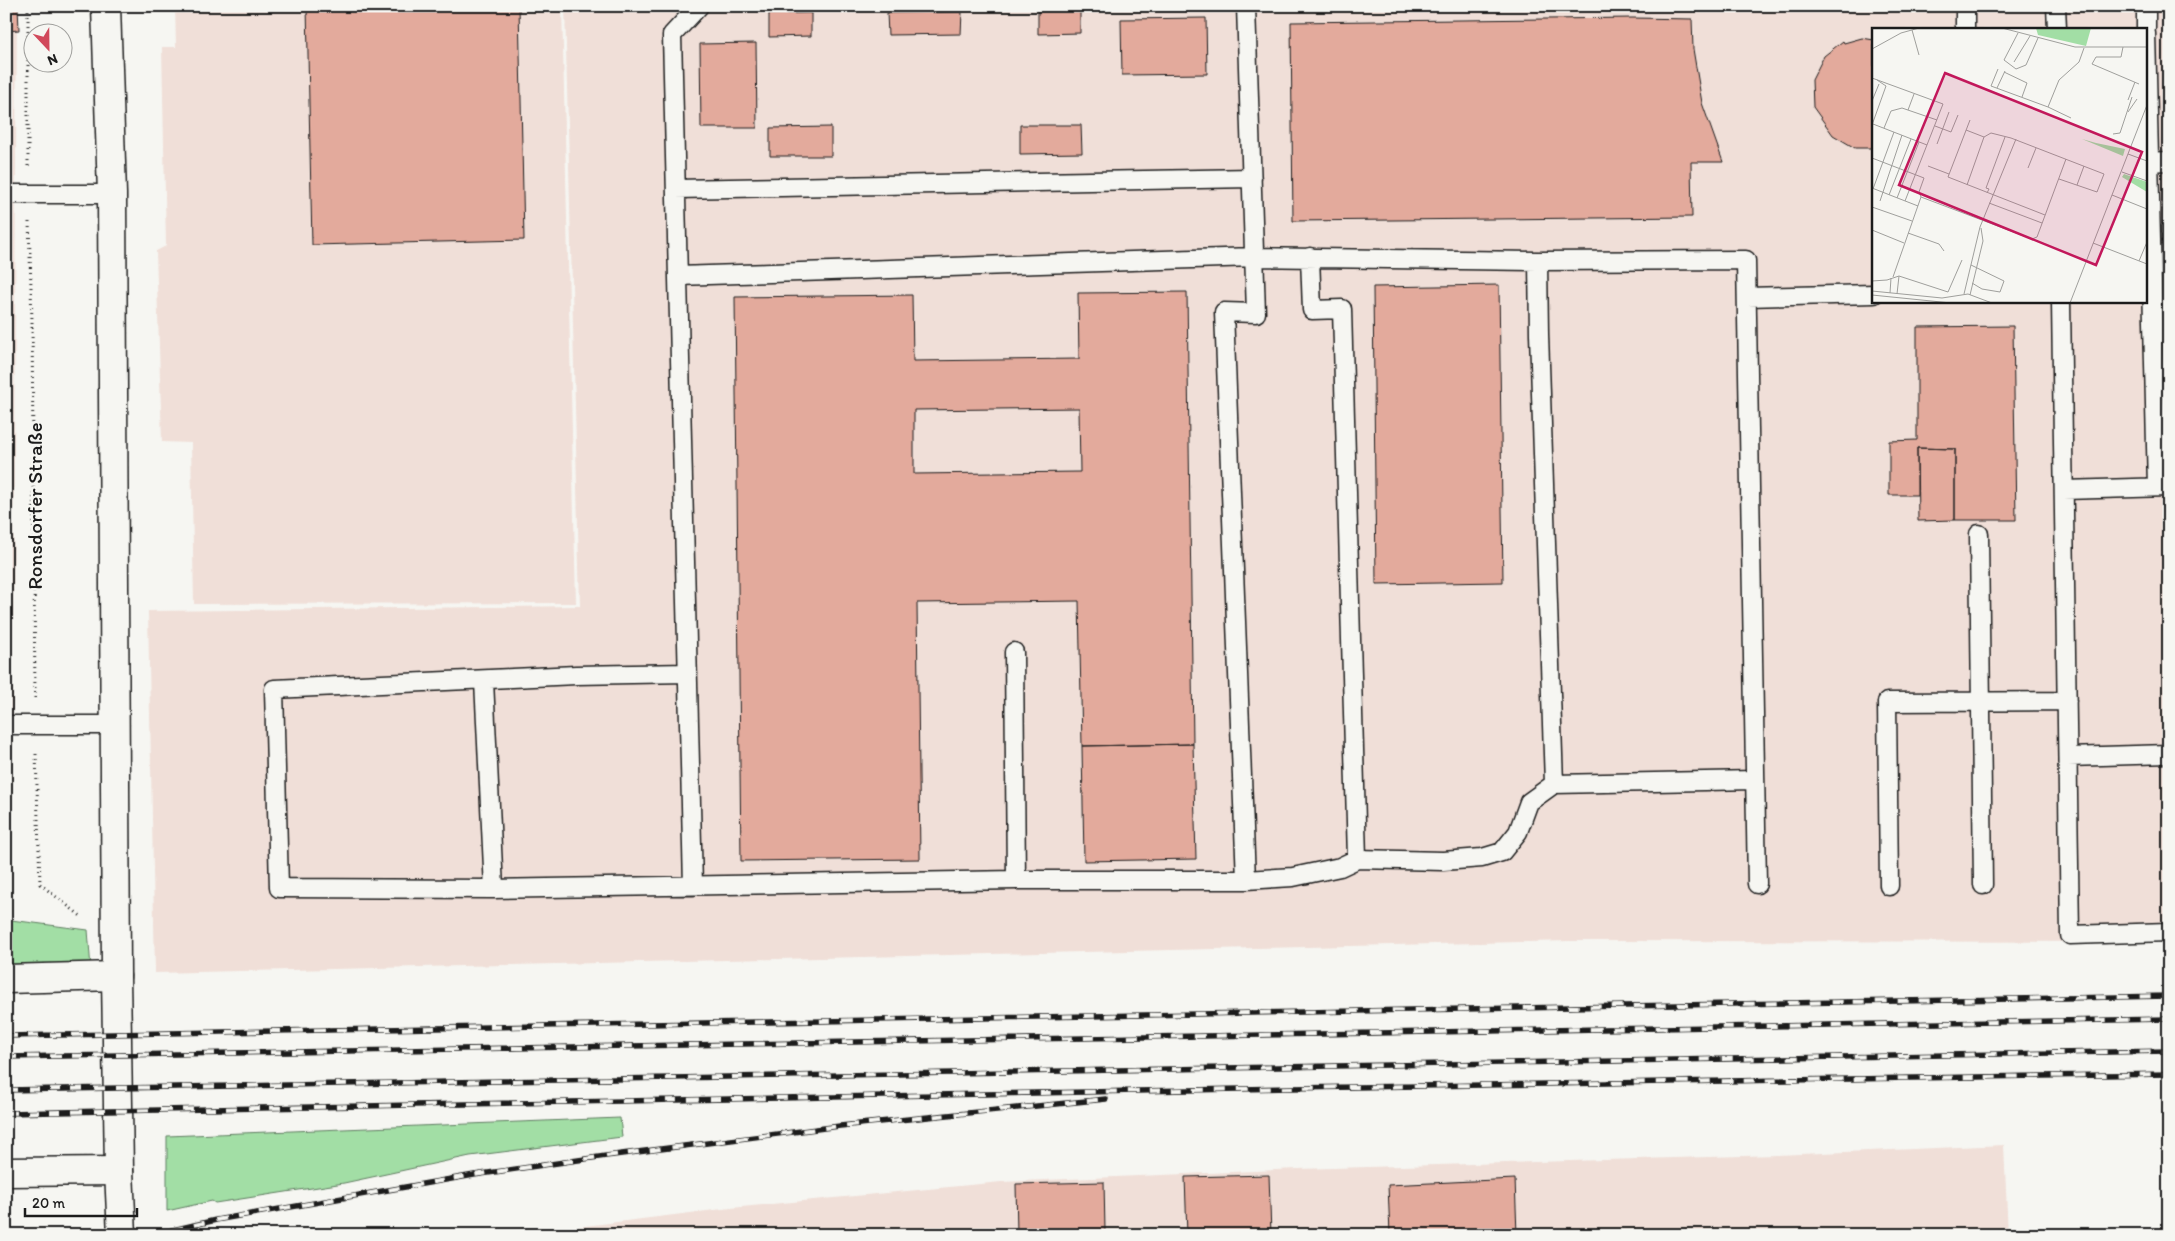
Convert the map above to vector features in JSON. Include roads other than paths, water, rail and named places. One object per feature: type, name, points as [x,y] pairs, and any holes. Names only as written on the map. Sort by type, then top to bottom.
[{"type":"main road","points":[[106,6],[112,194],[116,976],[119,1171],[122,1235]]},
{"type":"main road","points":[[6,979],[116,976]]},
{"type":"main road","points":[[6,1172],[119,1171]]},
{"type":"lane","points":[[693,886],[672,35],[699,6]]},
{"type":"lane","points":[[1246,6],[1256,312],[1224,312],[1246,880]]},
{"type":"lane","points":[[1964,6],[1965,28]]},
{"type":"lane","points":[[2056,6],[2057,28]]},
{"type":"lane","points":[[2146,6],[2146,28]]},
{"type":"lane","points":[[2064,490],[2163,487],[2148,162],[2169,161]]},
{"type":"lane","points":[[676,190],[1252,178]]},
{"type":"lane","points":[[6,194],[112,194]]},
{"type":"lane","points":[[678,276],[1254,256],[1538,261],[1746,260],[1757,884]]},
{"type":"lane","points":[[1310,257],[1312,310],[1342,310],[1357,859]]},
{"type":"lane","points":[[1538,261],[1554,784]]},
{"type":"lane","points":[[1747,297],[1872,294]]},
{"type":"lane","points":[[2061,302],[2070,935],[2169,932]]},
{"type":"lane","points":[[1979,534],[1984,885]]},
{"type":"lane","points":[[1014,652],[1016,880]]},
{"type":"lane","points":[[688,673],[576,675],[484,681],[274,689],[279,888],[494,889],[1016,880],[1246,880],[1293,877],[1340,867],[1357,859],[1443,861],[1482,858],[1502,852],[1518,832],[1529,802],[1554,784],[1755,780]]},
{"type":"lane","points":[[484,681],[494,889]]},
{"type":"lane","points":[[1889,886],[1887,702],[1982,703],[2067,701]]},
{"type":"lane","points":[[6,725],[116,725]]},
{"type":"lane","points":[[2068,758],[2169,754]]},
{"type":"railway","points":[[6,1036],[2169,996]]},
{"type":"railway","points":[[6,1057],[2169,1019]]},
{"type":"railway","points":[[6,1090],[2169,1051]]},
{"type":"railway","points":[[6,1113],[1292,1088],[2169,1074]]},
{"type":"railway","points":[[151,1235],[216,1220],[474,1175],[606,1156],[840,1126],[1106,1099]]}]
